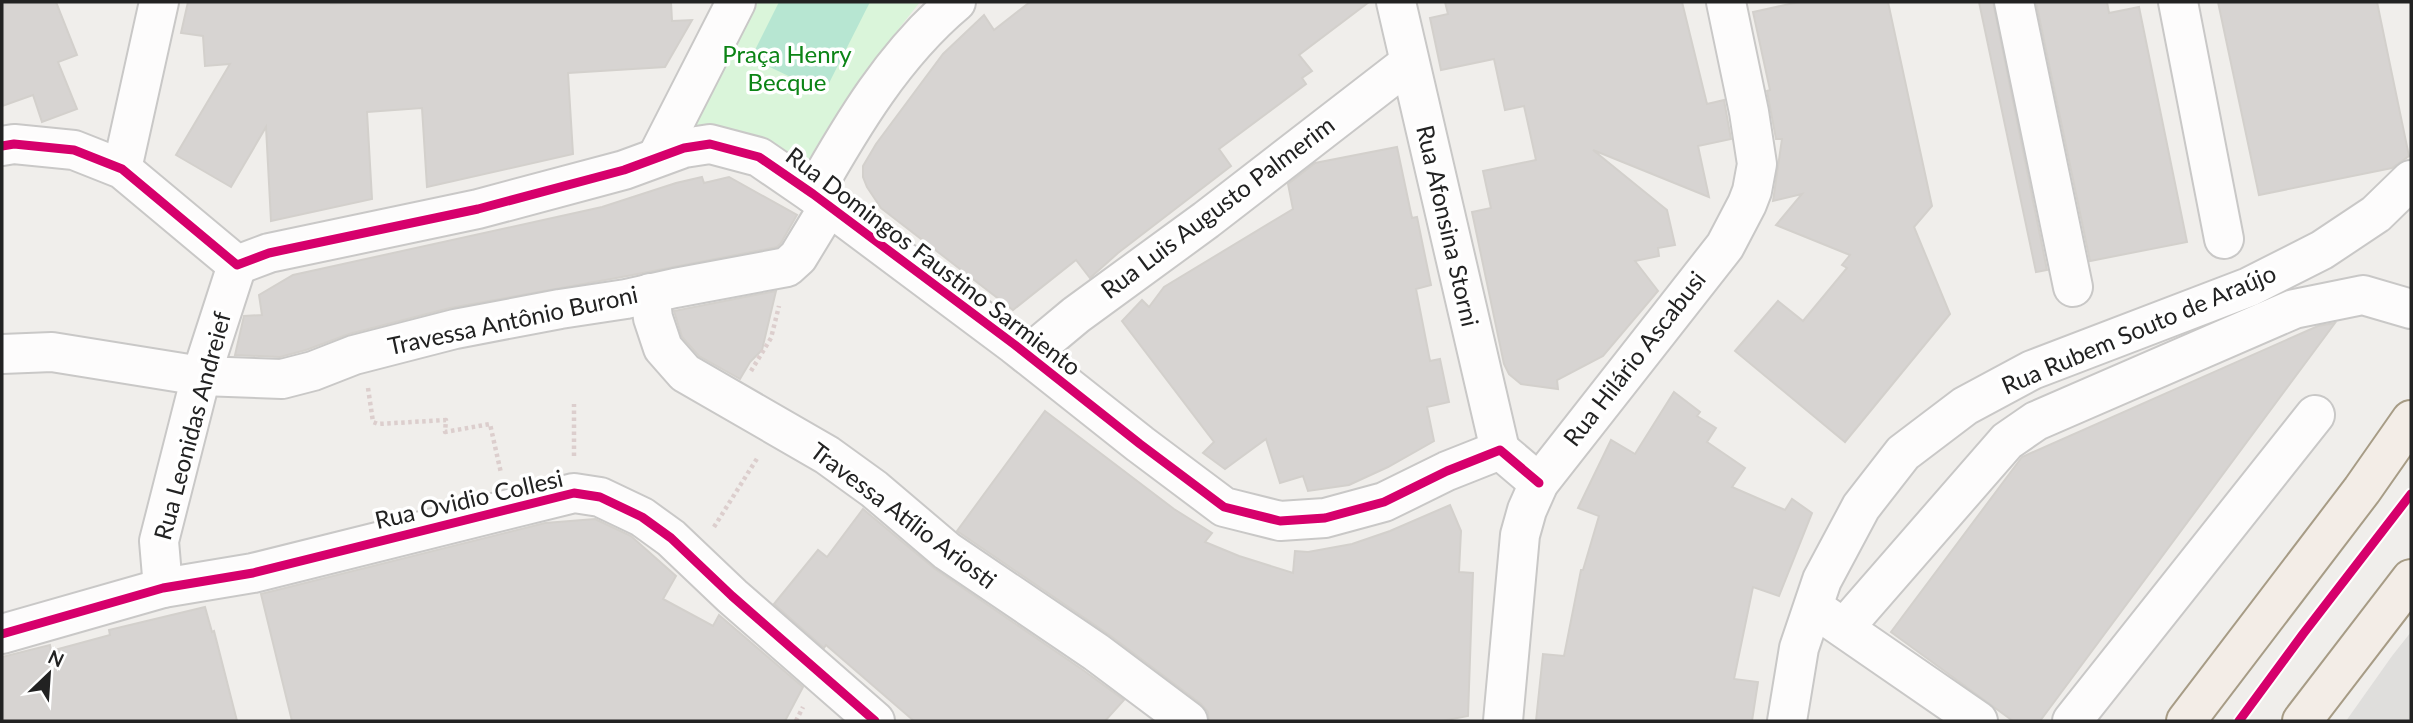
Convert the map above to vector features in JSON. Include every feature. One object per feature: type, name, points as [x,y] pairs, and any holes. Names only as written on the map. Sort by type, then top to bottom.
[{"type":"main road","points":[[2186,721],[2362,490],[2411,420]]},
{"type":"main road","points":[[2302,721],[2411,579]]},
{"type":"street","points":[[122,169],[159,2]]},
{"type":"street","points":[[658,155],[736,2]]},
{"type":"street","points":[[787,267],[798,257],[841,145],[883,80],[937,18],[956,2]]},
{"type":"street","name":"Rua Afonsina Storni","points":[[1396,2],[1500,450]]},
{"type":"street","name":"Rua Hilário Ascabusi","points":[[1503,721],[1520,535],[1539,483],[1725,246],[1750,198],[1757,164],[1749,111],[1726,2]]},
{"type":"street","points":[[2014,2],[2073,287]]},
{"type":"street","points":[[2178,2],[2224,239]]},
{"type":"street","name":"Rua Luis Augusto Palmerim","points":[[1028,355],[1076,315],[1206,220],[1409,63]]},
{"type":"street","points":[[2,146],[14,144],[74,150],[122,169],[237,265]]},
{"type":"street","name":"Rua Domingos Faustino Sarmiento","points":[[237,265],[269,253],[478,209],[624,170],[658,155],[710,144],[759,157],[821,200],[1028,355],[1224,507],[1280,520],[1325,518],[1384,502],[1447,471],[1500,450]]},
{"type":"street","name":"Rua Rubem Souto de Araújo","points":[[1787,721],[1799,648],[1822,580],[1861,507],[1903,453],[1965,405],[2032,370],[2249,287],[2310,256],[2376,214],[2411,180]]},
{"type":"street","name":"Rua Leonidas Andreief","points":[[163,588],[159,541],[201,376],[237,265]]},
{"type":"street","name":"Travessa Antônio Buroni","points":[[2,354],[52,352],[201,376],[282,379],[313,371],[354,355],[455,329],[787,267]]},
{"type":"street","name":"Travessa Atílio Ariosti","points":[[650,293],[653,318],[663,348],[685,373],[827,456],[874,489],[947,551],[1096,652],[1188,721]]},
{"type":"street","points":[[1844,628],[2007,441],[2036,421],[2294,309],[2363,295],[2411,309]]},
{"type":"street","points":[[2072,721],[2315,415]]},
{"type":"street","points":[[1500,450],[1539,483]]},
{"type":"street","name":"Rua Ovidio Collesi","points":[[2,634],[163,588],[253,573],[574,493],[600,497],[642,517],[671,538],[732,596],[875,721]]},
{"type":"street","points":[[1813,607],[1978,721]]},
{"type":"path","points":[[734,403],[771,338],[787,267]]},
{"type":"path","points":[[354,355],[367,384],[373,422],[378,424],[446,420],[445,432],[490,424],[509,510]]},
{"type":"path","points":[[574,404],[574,493]]},
{"type":"path","points":[[693,559],[777,427]]},
{"type":"shaded area","points":[[2411,632],[2411,721],[2346,721],[2392,656]]},
{"type":"green space","name":"Praça Henry Becque","points":[[747,2],[920,2],[843,104],[803,170],[686,124]]},
{"type":"green space","points":[[779,2],[870,2],[824,93],[751,58]]},
{"type":"building","points":[[2,2],[56,2],[77,55],[58,62],[77,109],[42,122],[33,95],[2,106]]},
{"type":"building","points":[[188,2],[671,2],[672,21],[692,20],[665,67],[568,73],[573,154],[427,187],[422,108],[367,112],[372,199],[271,221],[266,127],[231,187],[176,155],[230,64],[205,66],[203,36],[181,33]]},
{"type":"building","points":[[1030,2],[1369,2],[1299,55],[1312,71],[1302,78],[1306,84],[1219,149],[1231,166],[1118,253],[1090,278],[1076,260],[1013,310],[881,208],[867,187],[863,166],[876,144],[943,54],[984,15],[994,30]]},
{"type":"building","points":[[1445,2],[1682,2],[1707,104],[1724,100],[1731,139],[1698,146],[1709,197],[1593,150],[1667,210],[1675,245],[1658,248],[1659,256],[1635,261],[1658,291],[1603,356],[1557,380],[1558,389],[1521,384],[1509,374],[1504,364],[1472,212],[1491,208],[1483,171],[1536,160],[1524,106],[1505,110],[1494,59],[1441,70],[1430,18],[1448,14]]},
{"type":"building","points":[[1799,2],[1888,2],[1932,206],[1914,227],[1950,314],[1845,442],[1735,351],[1778,301],[1803,321],[1847,268],[1842,265],[1850,255],[1776,225],[1802,194],[1773,201],[1782,139],[1776,139],[1767,91],[1770,90],[1753,12]]},
{"type":"building","points":[[1979,2],[1993,2],[2047,270],[2036,272]]},
{"type":"building","points":[[2036,2],[2107,2],[2109,13],[2139,7],[2187,242],[2090,261]]},
{"type":"building","points":[[2218,2],[2377,2],[2409,156],[2392,168],[2259,195]]},
{"type":"building","points":[[1397,147],[1412,218],[1417,217],[1431,285],[1416,289],[1430,361],[1440,359],[1449,402],[1427,407],[1434,441],[1349,485],[1308,491],[1303,476],[1280,483],[1266,439],[1225,469],[1203,453],[1214,442],[1122,321],[1142,300],[1149,307],[1164,287],[1293,209],[1288,184],[1315,163]]},
{"type":"building","points":[[702,177],[704,183],[729,177],[797,215],[781,243],[777,247],[450,308],[349,334],[280,357],[235,355],[244,316],[262,315],[259,295],[293,275],[602,207]]},
{"type":"building","points":[[776,291],[762,350],[750,362],[740,379],[699,356],[682,337],[674,311]]},
{"type":"building","points":[[2335,323],[2040,721],[2013,721],[1891,632],[2022,457],[2318,326]]},
{"type":"building","points":[[1674,392],[1700,412],[1697,416],[1716,428],[1707,442],[1745,468],[1732,487],[1785,510],[1792,499],[1812,513],[1779,596],[1753,587],[1734,679],[1758,682],[1752,721],[1536,721],[1543,654],[1564,656],[1581,570],[1599,516],[1578,508],[1611,440],[1635,454]]},
{"type":"building","points":[[1045,411],[1174,509],[1212,533],[1205,542],[1293,573],[1295,551],[1308,552],[1352,544],[1450,505],[1461,531],[1459,572],[1473,573],[1468,716],[1442,721],[1209,721],[1208,712],[1201,704],[1108,634],[957,531]]},
{"type":"building","points":[[863,509],[935,569],[1124,700],[1105,721],[914,721],[774,604],[818,550],[827,557]]},
{"type":"building","points":[[595,519],[631,536],[676,576],[663,599],[713,626],[719,615],[803,687],[785,721],[292,721],[261,594],[545,523]]},
{"type":"building","points":[[205,607],[212,632],[214,631],[237,721],[2,721],[2,657],[50,645],[51,651],[110,635],[109,630]]},
{"type":"cycle path","points":[[2,146],[14,144],[74,150],[122,169],[237,265],[269,253],[478,209],[624,170],[684,148],[710,144],[759,157],[813,194],[1015,345],[1224,507],[1280,521],[1325,518],[1384,502],[1447,471],[1500,450],[1539,483]]},
{"type":"cycle path","points":[[2,634],[163,588],[253,573],[574,493],[600,497],[642,517],[671,538],[732,596],[875,721]]},
{"type":"cycle path","points":[[2239,721],[2411,494]]}]
